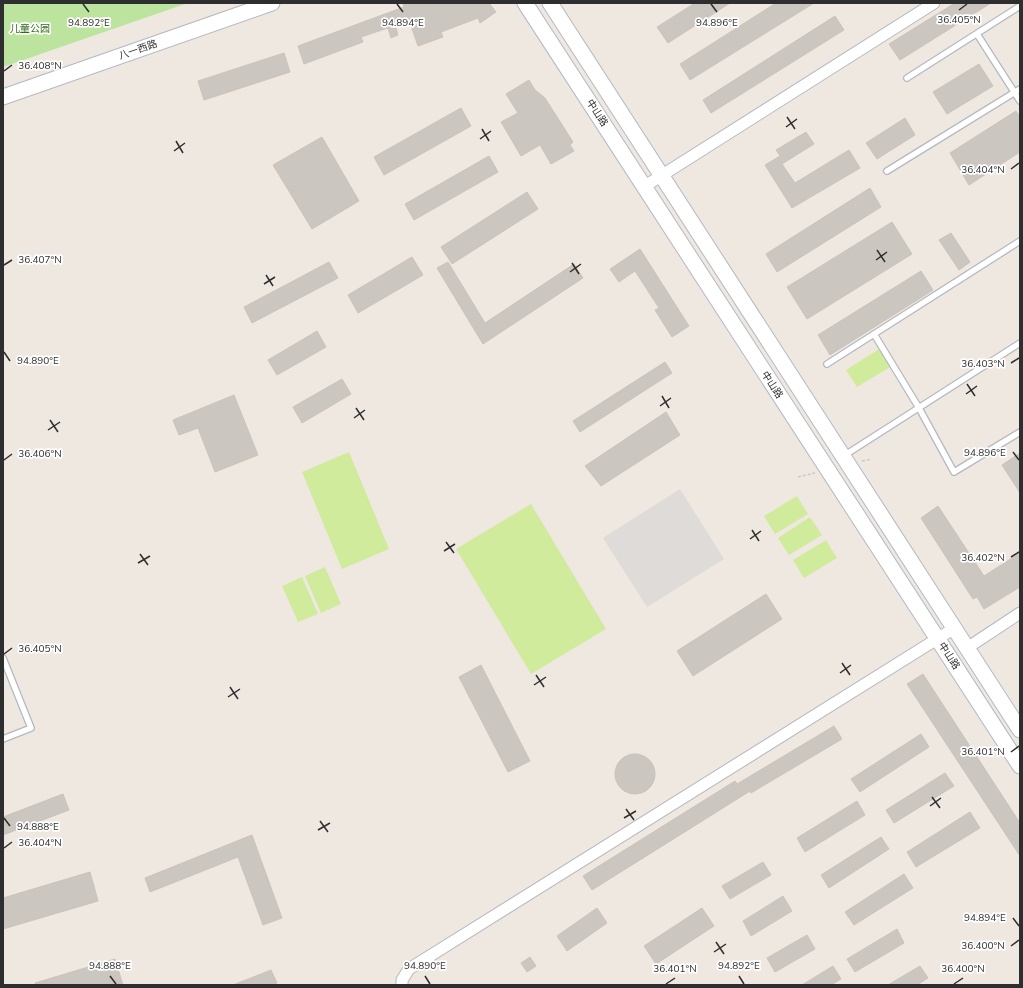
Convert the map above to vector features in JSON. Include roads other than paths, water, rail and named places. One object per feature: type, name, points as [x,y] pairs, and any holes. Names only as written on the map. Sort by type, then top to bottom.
[{"type":"main road","name":"八一西路","points":[[3,98],[272,3]]},
{"type":"main road","name":"中山路","points":[[525,3],[645,186],[823,465],[938,638],[1020,766]]},
{"type":"main road","name":"中山路","points":[[550,3],[953,629],[1020,730]]},
{"type":"street","points":[[645,186],[934,3]]},
{"type":"street","points":[[967,648],[1020,613]]},
{"type":"street","points":[[402,985],[402,980],[409,969],[953,629]]},
{"type":"lane","points":[[907,78],[1020,6]]},
{"type":"lane","points":[[977,34],[1020,102]]},
{"type":"lane","points":[[887,171],[1020,89]]},
{"type":"lane","points":[[827,364],[1020,240]]},
{"type":"lane","points":[[874,334],[919,408],[954,472],[1020,432]]},
{"type":"lane","points":[[843,457],[1020,343]]},
{"type":"lane","points":[[3,658],[31,728],[3,739]]},
{"type":"park label","name":"儿童公园","points":[[30,29]]}]
